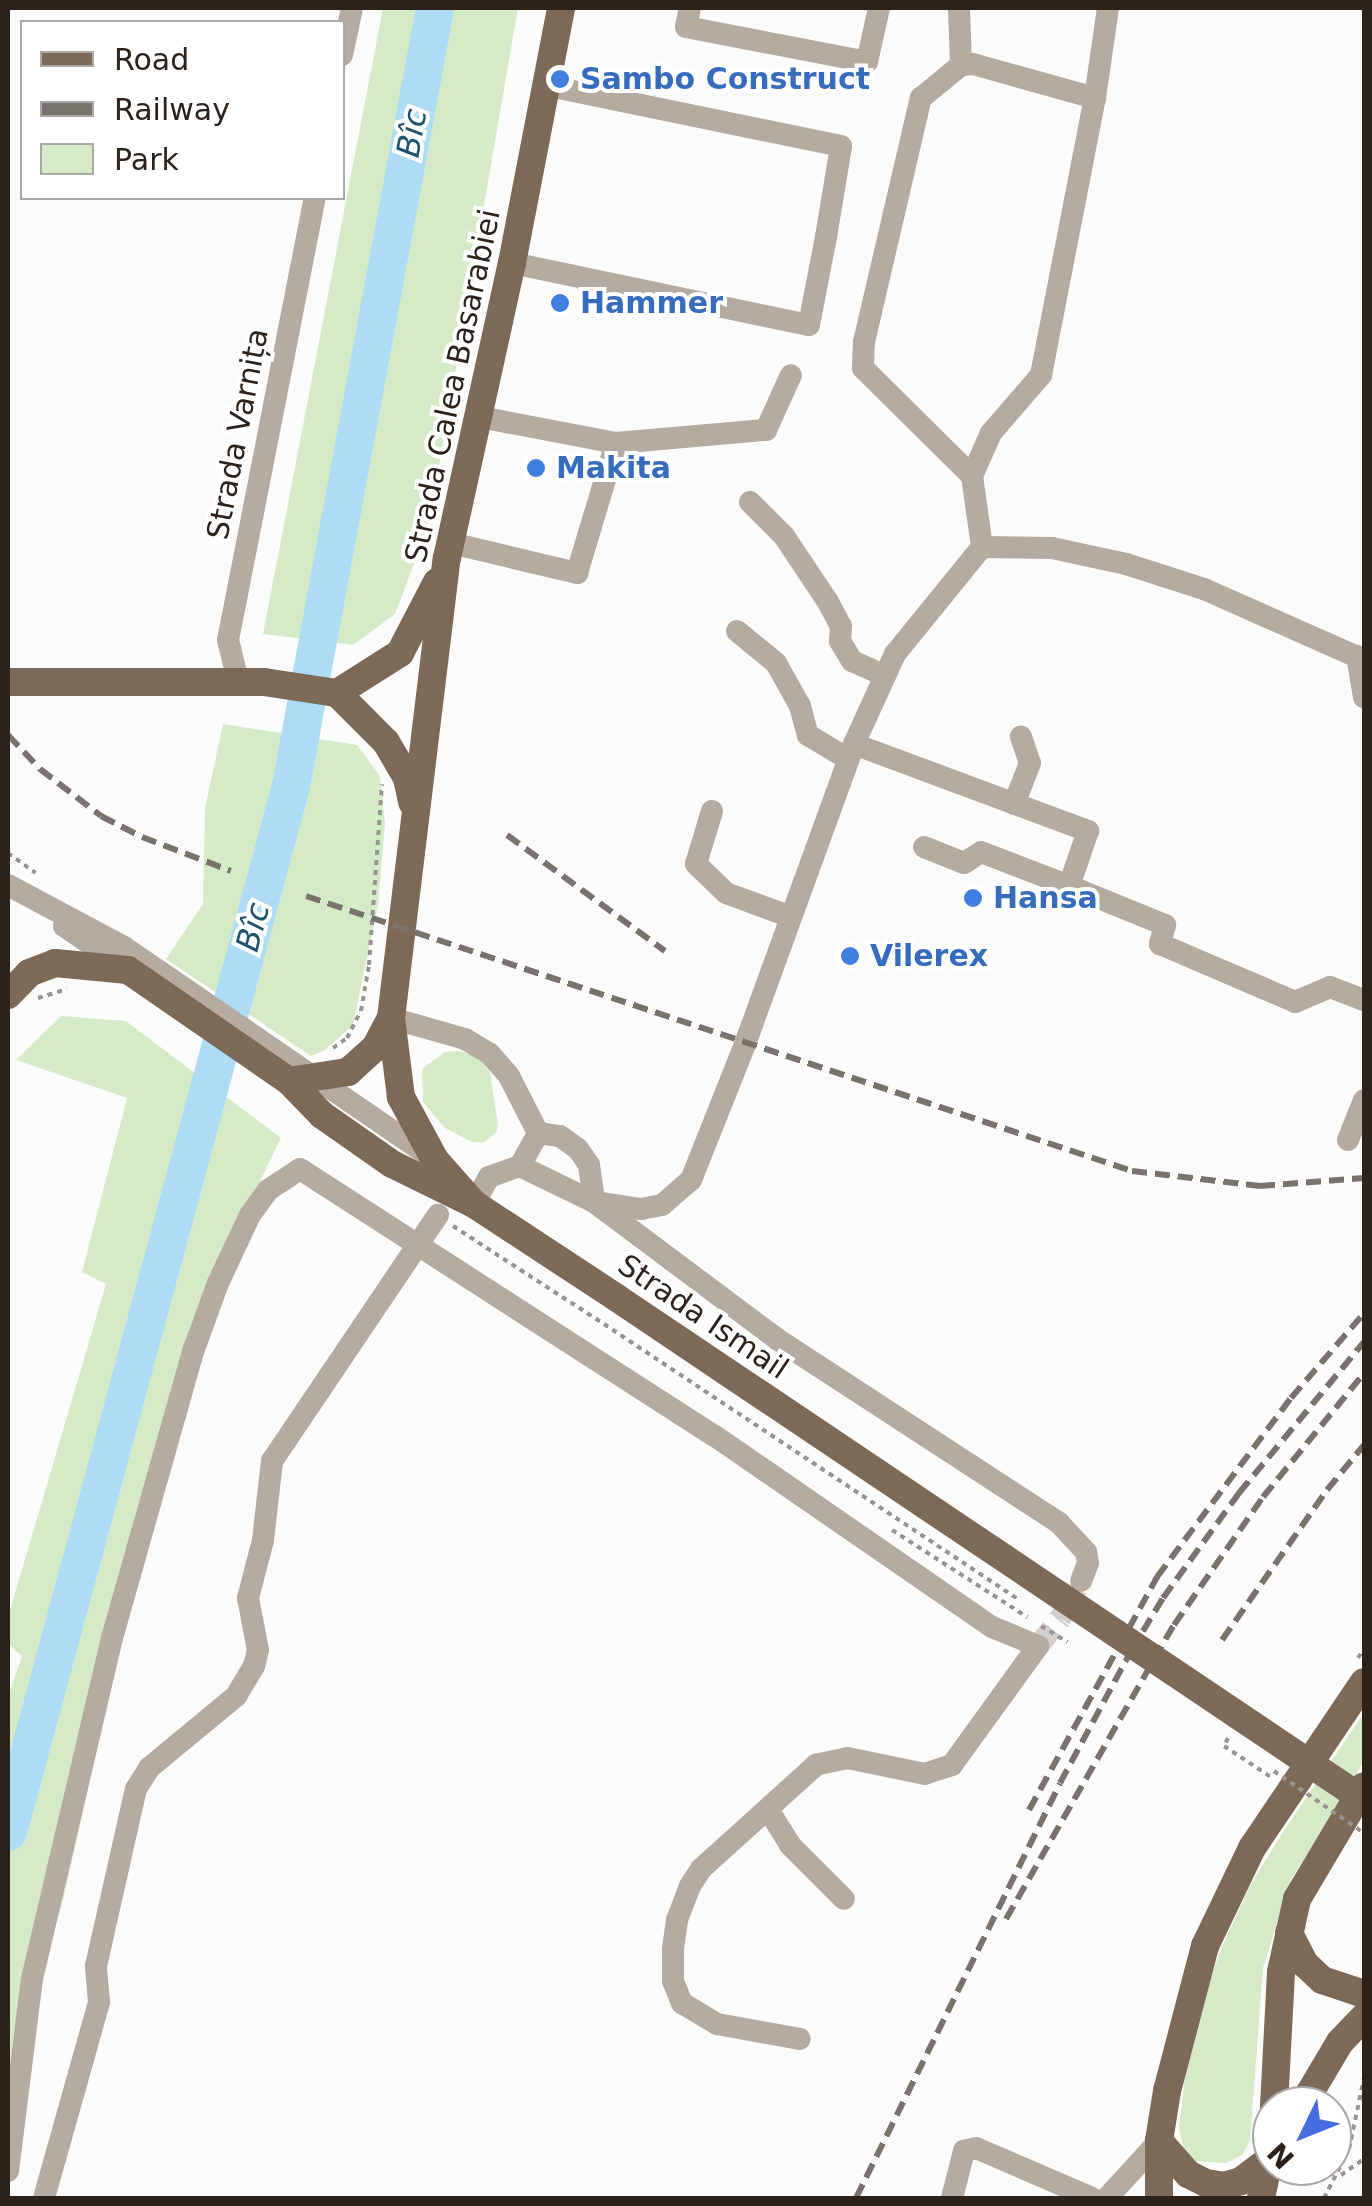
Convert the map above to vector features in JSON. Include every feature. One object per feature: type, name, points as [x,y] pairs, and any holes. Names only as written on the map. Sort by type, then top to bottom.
[{"type":"main road","name":"Strada Calea Basarabiei","points":[[474,1204],[435,1160],[401,1097],[391,1018],[450,550],[512,264],[561,8]]},
{"type":"main road","points":[[333,692],[400,653],[425,611],[450,550]]},
{"type":"main road","points":[[8,682],[251,682],[333,692],[386,742],[407,778],[415,818]]},
{"type":"main road","points":[[8,696],[38,684]]},
{"type":"main road","points":[[18,1000],[30,973],[55,962],[128,970]]},
{"type":"main road","name":"Strada Ismail","points":[[128,970],[160,981],[308,1070],[322,1114],[392,1164],[474,1204],[1364,1801]]},
{"type":"main road","name":"Strada Calea Basarabiei","points":[[308,1070],[334,1077],[363,1062],[391,1018]]},
{"type":"main road","points":[[1158,2198],[1159,2140],[1190,1992],[1220,1909],[1252,1848],[1364,1682]]},
{"type":"main road","points":[[1275,2086],[1280,1972],[1297,1899],[1318,1857],[1364,1786]]},
{"type":"main road","points":[[1289,1933],[1305,1964],[1322,1980],[1364,1994]]},
{"type":"main road","points":[[1314,2086],[1340,2042],[1364,2017]]},
{"type":"main road","points":[[1159,2140],[1188,2174],[1206,2183],[1224,2186],[1252,2173]]},
{"type":"street","points":[[345,42],[352,8]]},
{"type":"street","points":[[690,8],[686,27],[867,62],[880,8]]},
{"type":"street","points":[[959,8],[961,66]]},
{"type":"street","points":[[982,547],[972,476],[992,433],[1041,375],[1095,98],[1108,8]]},
{"type":"street","points":[[972,476],[869,377],[862,359],[920,98],[961,66],[973,64],[1095,98]]},
{"type":"street","points":[[512,264],[809,325],[826,237],[841,146],[545,85]]},
{"type":"street","name":"Strada Varnița","points":[[251,682],[228,640],[315,200]]},
{"type":"street","points":[[480,417],[616,442],[766,430],[791,375]]},
{"type":"street","points":[[450,550],[577,573],[616,442]]},
{"type":"street","points":[[750,502],[784,536],[828,602],[841,626],[840,641],[852,661],[885,676]]},
{"type":"street","points":[[594,1202],[630,1208],[662,1205],[691,1180],[851,752],[885,676],[921,616],[982,547],[1052,548],[1126,564],[1204,589],[1361,658],[1364,697]]},
{"type":"street","points":[[737,632],[776,663],[800,706],[808,735],[1088,831],[1070,886]]},
{"type":"street","points":[[1014,804],[1030,763],[1021,737]]},
{"type":"street","points":[[712,810],[696,864],[726,893],[791,917]]},
{"type":"street","points":[[924,848],[964,863],[981,852],[1165,925],[1160,944],[1295,1002],[1330,987],[1364,1000]]},
{"type":"street","name":"Strada Ismail","points":[[8,887],[128,970]]},
{"type":"street","name":"Strada Ismail","points":[[8,887],[86,922],[160,981]]},
{"type":"street","points":[[391,1018],[465,1040],[490,1054],[509,1076],[538,1132]]},
{"type":"street","name":"Strada Ismail","points":[[308,1070],[435,1160]]},
{"type":"street","points":[[1348,1140],[1364,1100]]},
{"type":"street","points":[[538,1132],[560,1136],[578,1149],[589,1164],[594,1202]]},
{"type":"street","points":[[520,1166],[538,1132]]},
{"type":"street","points":[[474,1204],[489,1176],[520,1166],[594,1202],[777,1338],[1060,1523],[1086,1552],[1088,1563],[1080,1580]]},
{"type":"street","points":[[8,2171],[32,1978],[118,1619],[194,1349],[218,1283],[250,1215],[268,1190],[300,1170],[715,1436],[992,1626],[1038,1646],[952,1765],[925,1774],[832,1759],[816,1765],[701,1869],[690,1886],[676,1920],[673,1981],[682,2003],[702,2019],[800,2038]]},
{"type":"street","points":[[44,2198],[99,2002],[96,1966],[136,1789],[149,1768],[236,1696],[254,1666],[258,1650],[248,1598],[263,1540],[272,1461],[416,1243],[438,1216]]},
{"type":"street","points":[[769,1811],[790,1846],[844,1898]]},
{"type":"street","points":[[1107,2198],[1159,2140]]},
{"type":"street","points":[[952,2198],[964,2151],[976,2148],[1092,2198]]},
{"type":"path","points":[[308,1070],[347,1038],[360,1012],[369,965],[383,774]]},
{"type":"path","points":[[18,1000],[84,986]]},
{"type":"path","points":[[476,1242],[1021,1601]]},
{"type":"path","points":[[1041,1626],[1068,1642],[1071,1634]]},
{"type":"path","points":[[1259,1769],[1224,1746],[1228,1738],[1364,1833]]},
{"type":"path","points":[[1352,2136],[1364,2078]]},
{"type":"green space","points":[[383,8],[518,8],[429,524],[395,614],[353,645],[263,634]]},
{"type":"green space","points":[[223,724],[357,745],[380,776],[385,823],[378,905],[353,1025],[325,1050],[311,1056],[166,959],[203,904],[205,808]]},
{"type":"green space","points":[[61,1016],[126,1021],[281,1138],[193,1319],[62,1905],[8,2073],[8,1697],[22,1656],[8,1644],[8,1617],[106,1284],[82,1272],[127,1098],[16,1060]]},
{"type":"green space","points":[[459,1051],[481,1058],[490,1072],[498,1125],[496,1133],[483,1143],[472,1142],[445,1128],[423,1102],[422,1069],[445,1052]]},
{"type":"green space","points":[[1364,1713],[1364,1761],[1291,1880],[1263,1968],[1250,2141],[1242,2155],[1226,2163],[1195,2161],[1183,2147],[1179,2129],[1197,2016],[1221,1949],[1251,1884]]},
{"type":"waterway","name":"Bîc","points":[[8,1832],[291,786],[435,8]]},
{"type":"tunnel","points":[[1038,1646],[1060,1619],[1077,1588]]},
{"type":"railway","points":[[8,735],[40,769],[101,816],[142,837],[231,871]]},
{"type":"railway","points":[[507,835],[665,951]]},
{"type":"railway","points":[[306,896],[1132,1171],[1260,1186],[1364,1178]]},
{"type":"railway","points":[[1029,1810],[1157,1577],[1291,1398],[1364,1313]]},
{"type":"railway","points":[[856,2198],[1060,1783],[1131,1651],[1163,1598],[1239,1493],[1364,1342]]},
{"type":"railway","points":[[1006,1919],[1174,1625],[1263,1497],[1364,1373]]},
{"type":"railway","points":[[1222,1640],[1327,1490],[1364,1445]]},
{"type":"place","name":"Sambo Construct","points":[[560,79]]},
{"type":"place","name":"Hammer","points":[[560,303]]},
{"type":"place","name":"Makita","points":[[536,468]]},
{"type":"place","name":"Hansa","points":[[973,898]]},
{"type":"place","name":"Vilerex","points":[[850,956]]}]
